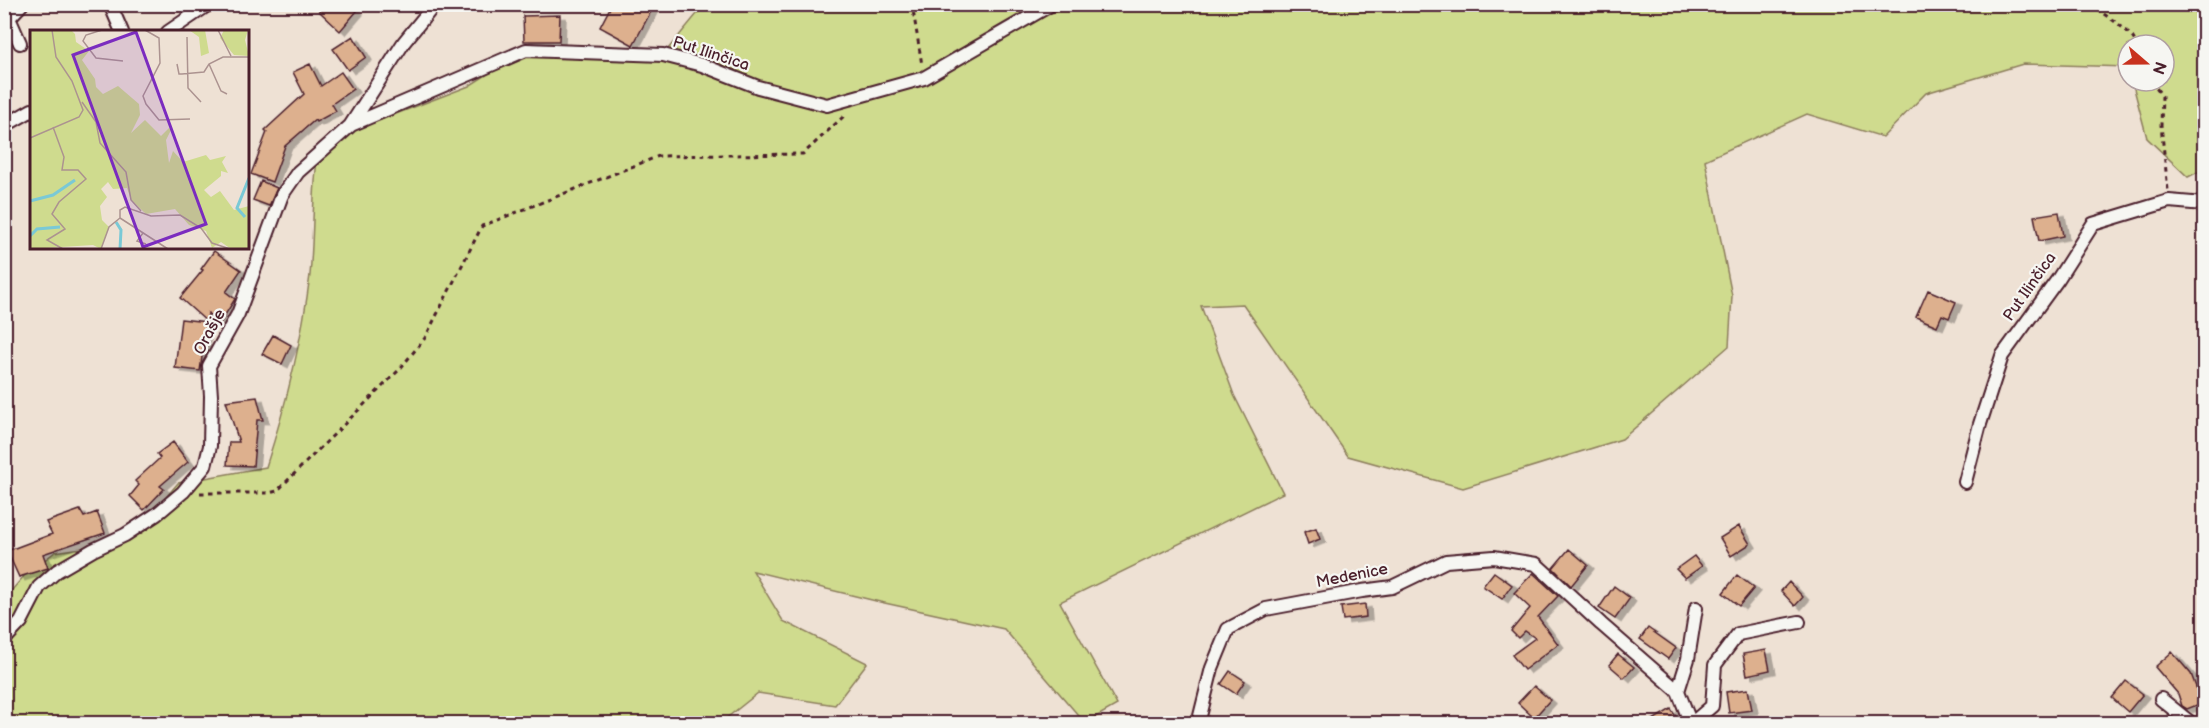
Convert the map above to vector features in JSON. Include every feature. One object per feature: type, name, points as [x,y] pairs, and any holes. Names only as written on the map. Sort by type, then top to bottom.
[{"type":"street","points":[[20,43],[9,18],[22,4]]},
{"type":"street","points":[[110,4],[121,30]]},
{"type":"street","points":[[171,30],[209,4]]},
{"type":"street","name":"Orašje","points":[[4,640],[21,622],[39,587],[57,571],[125,535],[183,492],[205,466],[210,446],[209,366],[238,314],[282,195],[298,172],[350,126],[404,42],[435,4]]},
{"type":"street","name":"Put Ilinčica","points":[[350,126],[526,50],[663,55],[702,64],[758,87],[827,105],[924,78],[1052,4]]},
{"type":"street","points":[[4,126],[30,111]]},
{"type":"street","name":"Put Ilinčica","points":[[1965,482],[1980,424],[2002,356],[2058,279],[2093,224],[2169,201],[2205,204]]},
{"type":"street","name":"Medenice","points":[[1198,723],[1212,668],[1228,629],[1266,609],[1392,587],[1446,561],[1494,557],[1536,564],[1678,690],[1691,723]]},
{"type":"street","points":[[1678,690],[1688,659],[1696,608]]},
{"type":"street","points":[[1691,723],[1712,706],[1715,665],[1738,634],[1799,622]]},
{"type":"street","points":[[2161,699],[2192,723]]},
{"type":"path","points":[[912,4],[924,78]]},
{"type":"path","points":[[2089,4],[2129,33]]},
{"type":"path","points":[[183,492],[269,493],[277,491],[399,370],[425,338],[482,226],[659,156],[803,154],[868,93]]},
{"type":"path","points":[[2160,93],[2162,96],[2161,125],[2169,201]]},
{"type":"green space","points":[[700,4],[2204,5],[2204,169],[2188,177],[2147,138],[2135,93],[2176,93],[2176,33],[2116,33],[2116,67],[2023,64],[1926,93],[1883,137],[1807,114],[1705,160],[1732,296],[1729,346],[1622,439],[1463,488],[1348,456],[1243,304],[1201,306],[1234,395],[1283,493],[1060,602],[1117,705],[1085,723],[1004,629],[753,571],[783,621],[867,663],[835,705],[758,693],[719,724],[5,724],[5,598],[24,576],[55,552],[82,548],[128,528],[152,514],[178,483],[266,467],[293,372],[307,300],[318,152],[354,130],[469,86],[526,50],[663,55],[702,8]]},
{"type":"building","points":[[326,4],[350,4],[357,11],[340,31],[319,11]]},
{"type":"building","points":[[612,4],[655,4],[633,45],[600,27]]},
{"type":"building","points":[[560,15],[559,41],[524,41],[523,16]]},
{"type":"building","points":[[353,36],[366,57],[348,70],[333,49]]},
{"type":"building","points":[[310,64],[321,86],[341,72],[353,89],[332,104],[336,111],[316,122],[315,120],[285,146],[272,182],[251,174],[267,132],[265,130],[304,94],[293,72]]},
{"type":"building","points":[[261,181],[277,188],[269,206],[253,200]]},
{"type":"building","points":[[2059,212],[2063,236],[2039,241],[2034,216]]},
{"type":"building","points":[[214,251],[241,270],[226,292],[235,299],[220,323],[208,313],[207,322],[180,298],[203,270],[201,269]]},
{"type":"building","points":[[1928,290],[1956,302],[1949,318],[1942,315],[1937,326],[1916,317]]},
{"type":"building","points":[[181,319],[207,322],[200,371],[175,368]]},
{"type":"building","points":[[273,335],[291,345],[282,364],[262,354]]},
{"type":"building","points":[[257,397],[263,420],[257,420],[253,466],[227,465],[229,442],[239,442],[226,401]]},
{"type":"building","points":[[173,442],[188,462],[160,486],[164,489],[144,510],[130,496],[139,485],[135,481],[160,458],[157,454]]},
{"type":"building","points":[[80,510],[84,517],[97,512],[105,533],[43,554],[48,568],[19,577],[7,551],[52,534],[46,522]]},
{"type":"building","points":[[1739,526],[1750,544],[1731,556],[1720,538]]},
{"type":"building","points":[[1316,528],[1320,539],[1308,544],[1304,532]]},
{"type":"building","points":[[1569,549],[1588,565],[1571,586],[1553,568]]},
{"type":"building","points":[[1694,556],[1702,566],[1685,578],[1676,569]]},
{"type":"building","points":[[1494,572],[1512,585],[1502,599],[1483,586]]},
{"type":"building","points":[[1533,573],[1558,596],[1538,617],[1558,644],[1524,670],[1512,655],[1535,638],[1525,631],[1518,638],[1511,631],[1530,608],[1514,593]]},
{"type":"building","points":[[1737,575],[1754,588],[1739,606],[1723,593]]},
{"type":"building","points":[[1789,582],[1803,597],[1795,606],[1781,591]]},
{"type":"building","points":[[1614,586],[1630,598],[1615,619],[1599,608]]},
{"type":"building","points":[[1365,604],[1366,617],[1343,620],[1341,607]]},
{"type":"building","points":[[1648,628],[1676,648],[1668,659],[1640,639]]},
{"type":"building","points":[[1766,650],[1770,670],[1747,675],[1743,654]]},
{"type":"building","points":[[2172,652],[2191,674],[2202,703],[2187,709],[2182,706],[2178,694],[2155,667]]},
{"type":"building","points":[[1618,654],[1634,667],[1624,678],[1609,665]]},
{"type":"building","points":[[1230,671],[1245,681],[1236,694],[1221,684]]},
{"type":"building","points":[[2126,681],[2143,694],[2128,712],[2112,698]]},
{"type":"building","points":[[1534,686],[1550,700],[1534,718],[1518,703]]},
{"type":"building","points":[[1748,689],[1752,710],[1729,713],[1726,692]]},
{"type":"building","points":[[1671,709],[1680,723],[1648,723]]}]
